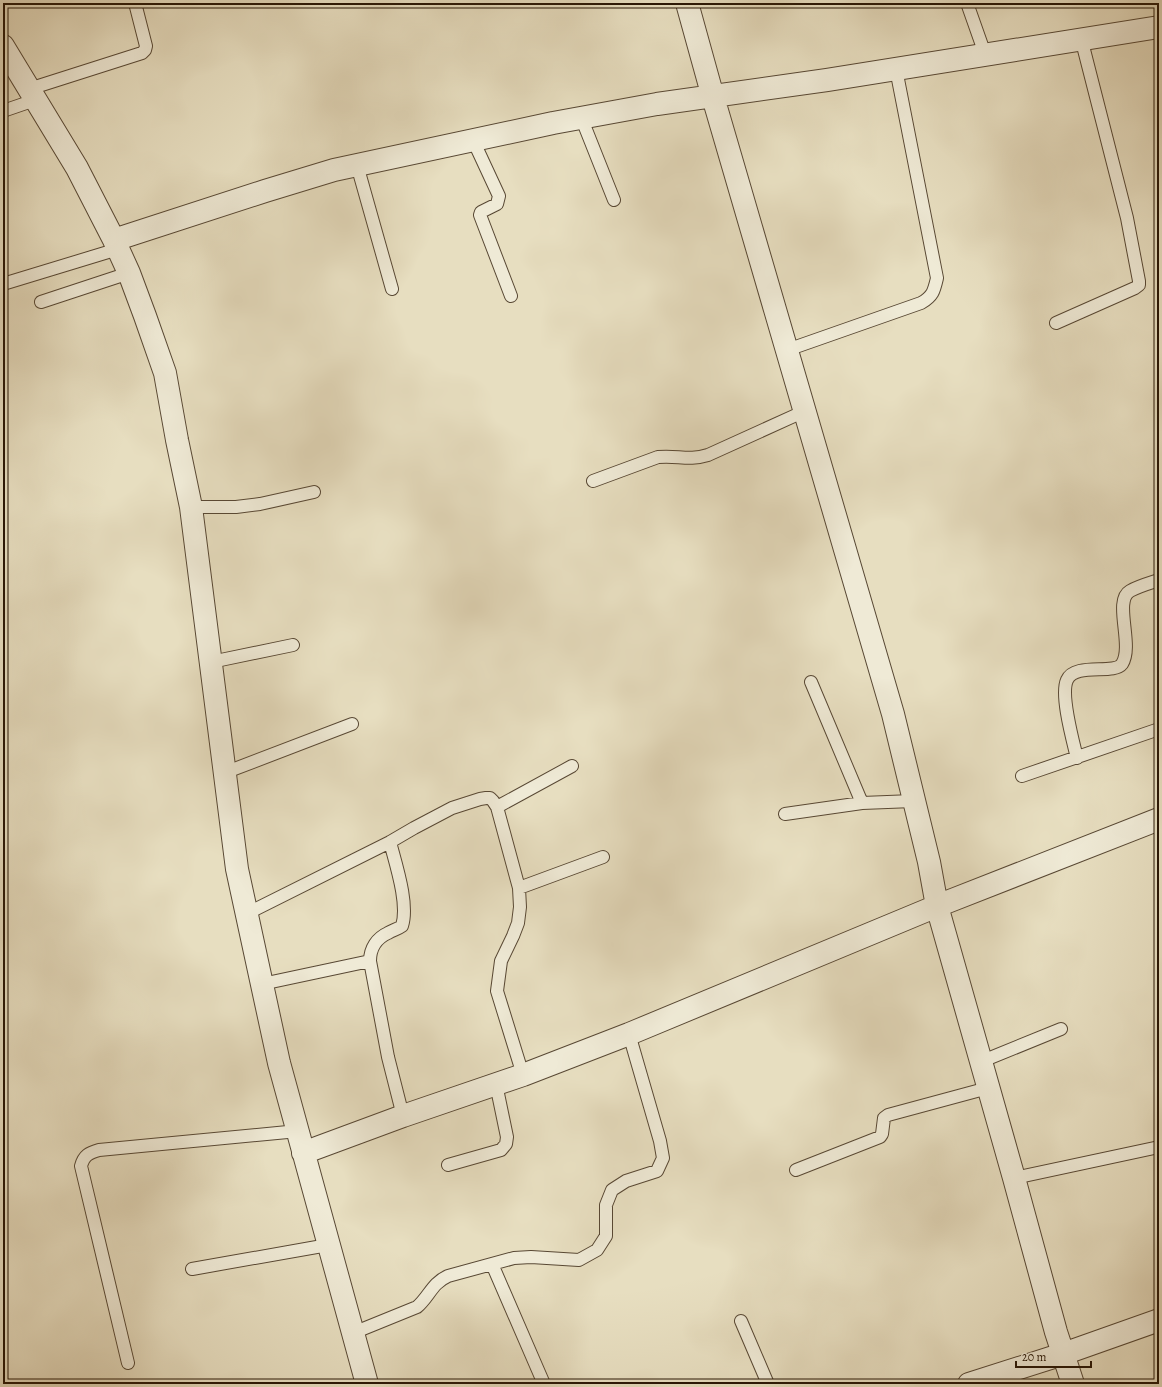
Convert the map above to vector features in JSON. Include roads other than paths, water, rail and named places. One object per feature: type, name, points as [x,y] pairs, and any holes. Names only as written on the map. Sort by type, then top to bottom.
[{"type":"street","points":[[687,3],[893,714],[929,862],[936,906],[1014,1178],[1053,1322],[1073,1384]]},
{"type":"street","points":[[116,244],[265,191],[334,170],[581,117],[657,104],[896,69],[1159,26]]},
{"type":"street","points":[[3,46],[77,168],[116,244],[129,273],[165,373],[176,440],[191,508],[237,869],[279,1063],[367,1384]]},
{"type":"street","points":[[303,1153],[403,1116],[523,1075],[629,1034],[936,906],[1159,819]]},
{"type":"street","points":[[969,1384],[1063,1354],[1159,1320]]},
{"type":"lane","points":[[3,111],[32,95],[145,50],[146,46],[135,3]]},
{"type":"lane","points":[[967,3],[985,54]]},
{"type":"lane","points":[[1056,323],[1139,285],[1127,218],[1081,38]]},
{"type":"lane","points":[[787,350],[921,303],[931,297],[935,287],[937,278],[896,69]]},
{"type":"lane","points":[[581,117],[614,200]]},
{"type":"lane","points":[[473,140],[499,196],[497,204],[481,212],[480,215],[510,296]]},
{"type":"lane","points":[[357,165],[392,289]]},
{"type":"lane","points":[[3,284],[116,244]]},
{"type":"lane","points":[[41,302],[129,273]]},
{"type":"lane","points":[[593,481],[658,457],[667,456],[697,459],[805,411]]},
{"type":"lane","points":[[191,508],[236,507],[260,504],[314,492]]},
{"type":"lane","points":[[1077,758],[1065,697],[1067,680],[1073,673],[1094,668],[1116,668],[1122,664],[1126,637],[1123,603],[1126,595],[1130,591],[1159,580]]},
{"type":"lane","points":[[211,662],[293,644]]},
{"type":"lane","points":[[811,682],[862,803]]},
{"type":"lane","points":[[224,773],[352,724]]},
{"type":"lane","points":[[1022,776],[1159,729]]},
{"type":"lane","points":[[496,807],[572,766]]},
{"type":"lane","points":[[246,914],[390,842],[452,808],[480,798],[490,798],[496,807],[519,888],[520,907],[518,923],[501,961],[497,991],[523,1075]]},
{"type":"lane","points":[[785,814],[862,803],[913,800]]},
{"type":"lane","points":[[390,842],[400,881],[404,908],[404,920],[402,926],[388,933],[376,942],[372,948],[370,960],[388,1057],[403,1116]]},
{"type":"lane","points":[[519,888],[603,857]]},
{"type":"lane","points":[[262,984],[370,960]]},
{"type":"lane","points":[[980,1062],[1061,1028]]},
{"type":"lane","points":[[354,1333],[417,1307],[431,1289],[442,1279],[514,1258],[579,1260],[597,1250],[606,1236],[606,1205],[612,1190],[626,1181],[657,1171],[663,1158],[629,1034]]},
{"type":"lane","points":[[448,1165],[501,1150],[506,1144],[507,1137],[496,1084]]},
{"type":"lane","points":[[796,1170],[880,1137],[882,1134],[884,1118],[888,1115],[988,1088]]},
{"type":"lane","points":[[128,1363],[81,1166],[84,1158],[89,1153],[99,1150],[298,1131]]},
{"type":"lane","points":[[1014,1178],[1159,1147]]},
{"type":"lane","points":[[192,1269],[328,1245]]},
{"type":"lane","points":[[492,1264],[544,1384]]},
{"type":"lane","points":[[740,1322],[768,1384]]}]
